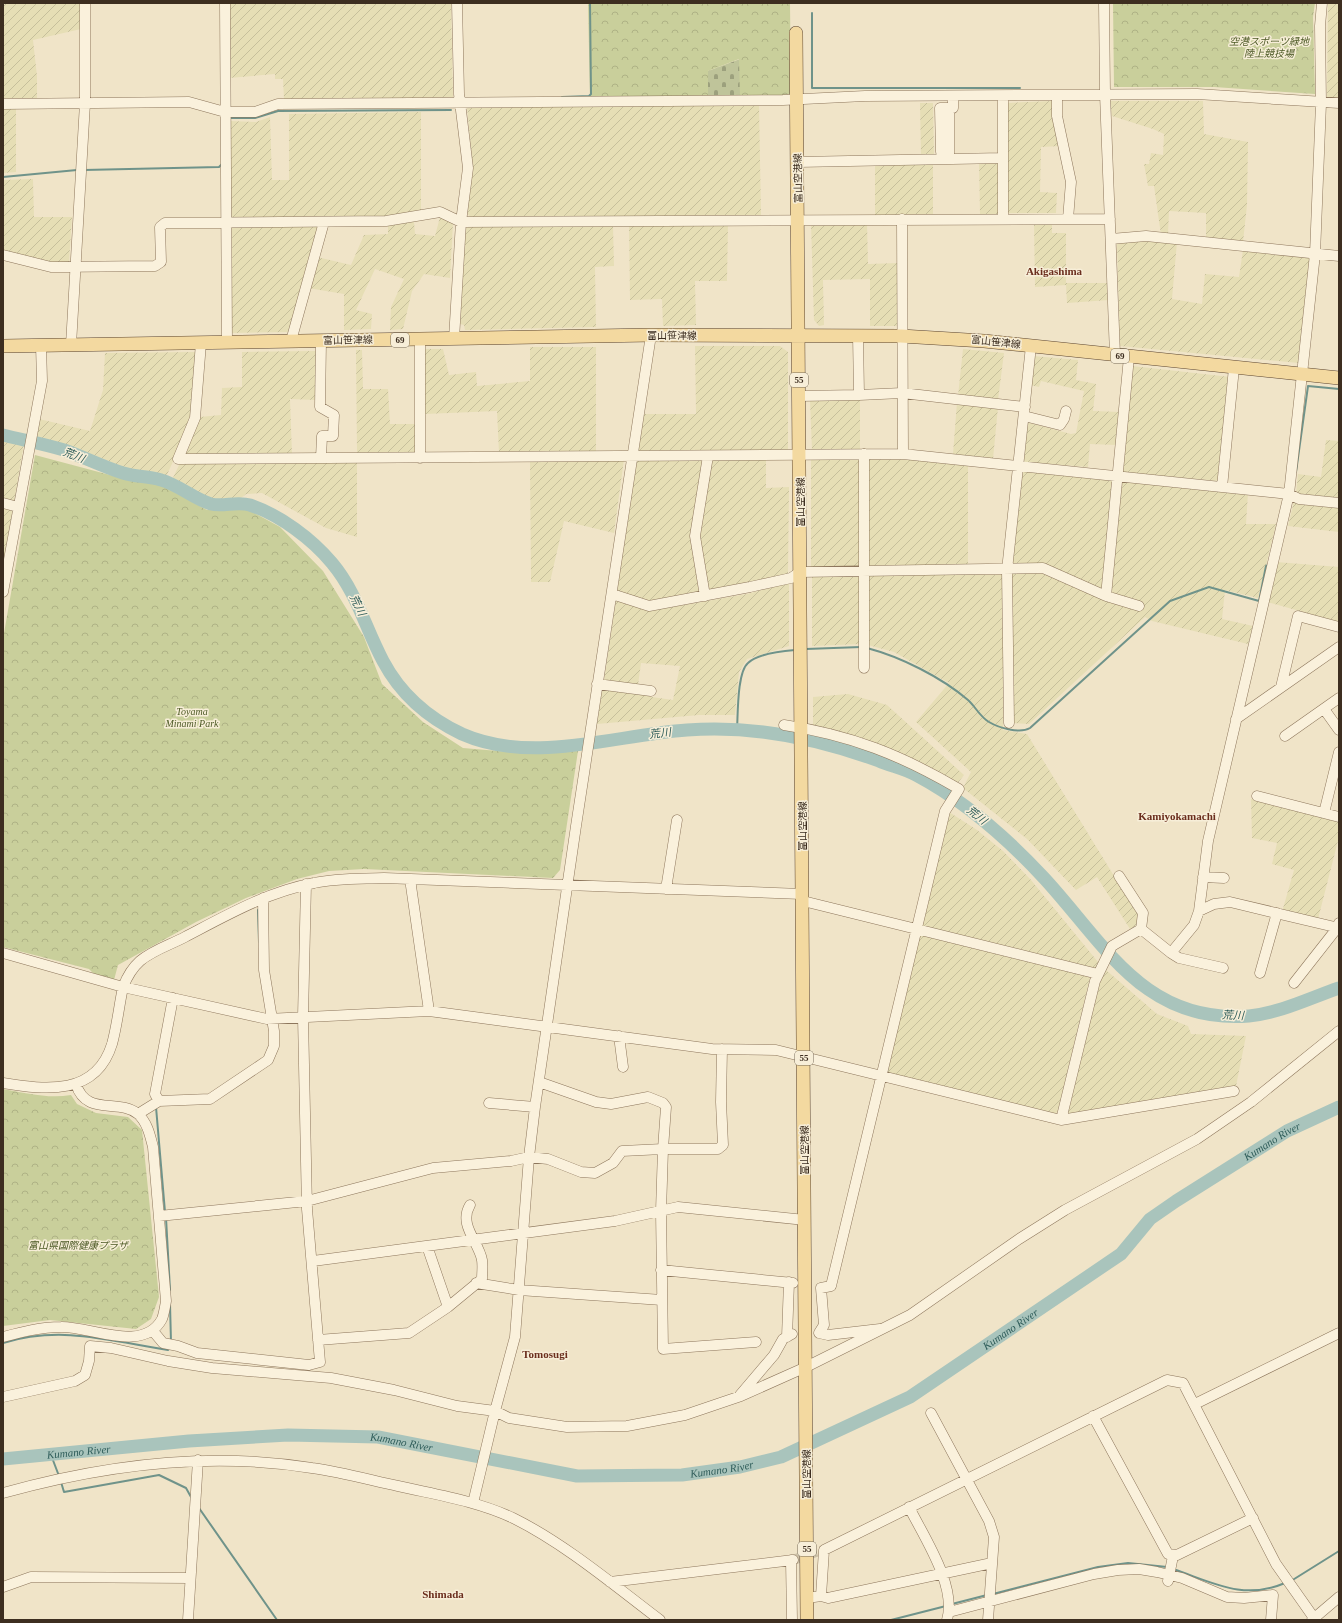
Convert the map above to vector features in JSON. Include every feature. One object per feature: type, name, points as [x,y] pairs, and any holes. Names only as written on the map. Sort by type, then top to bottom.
[{"type":"main road","name":"富山空港線","points":[[796,33],[807,1617]]},
{"type":"main road","name":"富山笹津線","points":[[3,346],[651,336],[933,336],[1339,378]]},
{"type":"street","points":[[71,345],[85,103],[85,3]]},
{"type":"street","points":[[225,3],[227,343]]},
{"type":"street","points":[[454,339],[461,222],[468,162],[460,102],[457,3]]},
{"type":"street","points":[[1104,3],[1105,94],[1116,355]]},
{"type":"street","points":[[1171,953],[1194,925],[1199,911],[1208,842],[1288,494],[1315,254],[1321,103],[1320,26],[1322,3]]},
{"type":"street","points":[[3,104],[189,102],[225,117],[255,112],[278,104],[760,100],[796,98],[1105,94],[1221,95],[1321,103],[1339,103]]},
{"type":"street","points":[[1057,95],[1057,116],[1071,182],[1068,219]]},
{"type":"street","points":[[945,156],[941,152],[940,108],[953,108],[953,96]]},
{"type":"street","points":[[1003,96],[1004,218]]},
{"type":"street","points":[[798,162],[945,156],[1003,158]]},
{"type":"street","points":[[3,255],[51,266],[155,266],[161,262],[160,227],[165,223],[386,221],[440,212],[461,222],[1004,218],[1110,219]]},
{"type":"street","points":[[902,219],[903,454]]},
{"type":"street","points":[[291,341],[324,222]]},
{"type":"street","points":[[1111,239],[1146,236],[1339,256]]},
{"type":"street","points":[[858,335],[859,395]]},
{"type":"street","points":[[474,1498],[515,1337],[529,1157],[535,1107],[597,684],[651,336]]},
{"type":"street","points":[[420,340],[420,458]]},
{"type":"street","points":[[321,458],[322,436],[334,436],[334,415],[320,407],[322,341]]},
{"type":"street","points":[[201,343],[195,418],[178,459],[903,454],[1288,494],[1298,499],[1339,503]]},
{"type":"street","points":[[4,586],[42,381],[41,345]]},
{"type":"street","points":[[1009,723],[1007,570],[1031,346]]},
{"type":"street","points":[[1106,596],[1129,357]]},
{"type":"street","points":[[1222,487],[1234,368]]},
{"type":"street","points":[[799,396],[902,393],[1024,411],[1060,425],[1064,419],[1066,410]]},
{"type":"street","points":[[864,454],[864,668]]},
{"type":"street","points":[[705,596],[695,536],[708,456]]},
{"type":"street","points":[[3,503],[18,507]]},
{"type":"street","points":[[612,594],[649,606],[791,578],[800,572],[1007,570],[1043,568],[1106,596],[1139,606]]},
{"type":"street","points":[[1282,687],[1298,616],[1339,627]]},
{"type":"street","points":[[1236,719],[1339,647]]},
{"type":"street","points":[[597,684],[650,691]]},
{"type":"street","points":[[1285,736],[1339,698]]},
{"type":"street","points":[[1324,709],[1339,730]]},
{"type":"street","points":[[784,725],[825,732],[883,750],[935,775],[959,789],[945,811],[830,1286],[821,1288],[824,1325],[819,1333],[828,1335],[884,1329]]},
{"type":"street","points":[[1324,813],[1339,752]]},
{"type":"street","points":[[1257,796],[1339,817]]},
{"type":"street","points":[[666,889],[677,820]]},
{"type":"street","points":[[1119,876],[1143,913],[1141,929]]},
{"type":"street","points":[[1203,877],[1224,878]]},
{"type":"street","points":[[3,1083],[35,1088],[58,1088],[76,1084],[90,1077],[102,1065],[112,1045],[123,987],[131,971],[146,956],[263,898],[306,884],[356,879],[410,879],[666,889],[803,898],[916,929],[1100,970]]},
{"type":"street","points":[[410,879],[429,1011]]},
{"type":"street","points":[[153,1331],[163,1343],[178,1346],[197,1354],[309,1365],[320,1362],[307,1201],[304,1017],[306,884]]},
{"type":"street","points":[[138,1114],[159,1101],[210,1099],[255,1071],[268,1060],[274,1046],[264,970],[263,898]]},
{"type":"street","points":[[1199,911],[1214,904],[1230,902],[1339,926],[1294,983]]},
{"type":"street","points":[[1260,973],[1277,913]]},
{"type":"street","points":[[1061,1120],[1100,970],[1112,946],[1141,929]]},
{"type":"street","points":[[1141,929],[1179,958],[1223,968]]},
{"type":"street","points":[[3,953],[123,987],[271,1019],[429,1011],[722,1049],[776,1050],[804,1055],[1061,1120],[1234,1091]]},
{"type":"street","points":[[159,1101],[155,1094],[173,998]]},
{"type":"street","points":[[3,1397],[75,1381],[85,1374],[89,1361],[90,1346],[111,1348],[168,1361],[212,1368],[331,1378],[394,1390],[494,1416],[567,1427],[627,1426],[684,1415],[740,1396],[806,1370],[910,1315],[1019,1239],[1065,1210],[1197,1139],[1251,1102],[1339,1031]]},
{"type":"street","points":[[620,1036],[623,1067]]},
{"type":"street","points":[[159,1216],[307,1201],[433,1168],[511,1161],[529,1157],[548,1159],[581,1172],[595,1173],[613,1164],[622,1151],[718,1149],[723,1145],[721,1102],[722,1049]]},
{"type":"street","points":[[539,1082],[596,1102],[611,1104],[648,1098],[664,1102],[666,1106],[661,1211],[661,1270],[664,1349],[756,1342]]},
{"type":"street","points":[[3,1338],[25,1331],[62,1327],[128,1337],[142,1335],[153,1331],[162,1319],[166,1301],[159,1216],[153,1147],[146,1125],[138,1114],[132,1110],[90,1102],[80,1095],[76,1084]]},
{"type":"street","points":[[489,1103],[535,1107]]},
{"type":"street","points":[[318,1340],[409,1333],[448,1307],[482,1279],[482,1258],[472,1239],[466,1218],[470,1205]]},
{"type":"street","points":[[313,1261],[523,1232],[616,1221],[678,1207],[805,1220]]},
{"type":"street","points":[[427,1246],[448,1307]]},
{"type":"street","points":[[661,1270],[791,1282],[790,1335],[783,1339],[774,1355],[740,1396]]},
{"type":"street","points":[[476,1283],[519,1290],[662,1300]]},
{"type":"street","points":[[1195,1404],[1339,1333]]},
{"type":"street","points":[[821,1596],[821,1551],[1167,1380],[1183,1383],[1276,1564],[1313,1619],[1339,1597]]},
{"type":"street","points":[[931,1413],[989,1521],[994,1537],[988,1620]]},
{"type":"street","points":[[1093,1416],[1168,1554],[1173,1556]]},
{"type":"street","points":[[188,1620],[198,1460]]},
{"type":"street","points":[[3,1493],[104,1470],[142,1464],[198,1460],[258,1462],[312,1468],[474,1498],[554,1542],[660,1620]]},
{"type":"street","points":[[909,1507],[942,1574],[948,1616],[989,1602],[1094,1574],[1118,1570],[1138,1569],[1168,1578],[1182,1578],[1227,1597],[1244,1598],[1273,1595],[1270,1620]]},
{"type":"street","points":[[1173,1556],[1252,1518]]},
{"type":"street","points":[[1168,1578],[1173,1556]]},
{"type":"street","points":[[610,1582],[792,1560],[792,1618],[807,1617]]},
{"type":"street","points":[[807,1598],[821,1596],[828,1598],[992,1563]]},
{"type":"street","points":[[3,1586],[31,1578],[190,1578]]},
{"type":"shaded area","points":[[3,3],[81,3],[81,29],[33,40],[37,76],[37,98],[3,98]]},
{"type":"shaded area","points":[[228,3],[451,3],[453,98],[284,99],[283,79],[275,79],[275,74],[229,78]]},
{"type":"shaded area","points":[[1328,3],[1339,3],[1339,98],[1327,98]]},
{"type":"shaded area","points":[[1052,101],[1061,146],[1041,147],[1040,192],[1057,193],[1056,213],[1007,213],[1007,103]]},
{"type":"shaded area","points":[[1110,101],[1203,101],[1204,134],[1248,142],[1247,205],[1243,242],[1206,240],[1206,213],[1169,211],[1168,234],[1161,235],[1154,186],[1148,186],[1144,164],[1149,164],[1151,153],[1163,155],[1164,134],[1112,116]]},
{"type":"shaded area","points":[[920,103],[933,103],[934,156],[921,156]]},
{"type":"shaded area","points":[[759,104],[761,215],[470,217],[467,213],[472,157],[467,107]]},
{"type":"shaded area","points":[[3,106],[16,106],[16,172],[3,173]]},
{"type":"shaded area","points":[[421,112],[421,212],[389,218],[229,218],[229,121],[256,122],[270,117],[272,180],[289,180],[289,114]]},
{"type":"shaded area","points":[[979,161],[999,162],[1000,213],[998,214],[980,215]]},
{"type":"shaded area","points":[[875,163],[933,163],[933,214],[875,215]]},
{"type":"shaded area","points":[[33,179],[34,217],[72,217],[69,262],[48,262],[3,251],[3,180]]},
{"type":"shaded area","points":[[440,217],[453,223],[450,278],[424,274],[412,291],[403,329],[390,330],[391,307],[404,279],[375,269],[356,310],[372,314],[371,329],[344,330],[344,294],[308,288],[317,257],[351,265],[364,235],[388,234],[388,225],[414,222],[415,234],[435,236]]},
{"type":"shaded area","points":[[1034,222],[1052,222],[1052,233],[1066,233],[1066,283],[1108,283],[1109,300],[1067,303],[1066,285],[1035,287]]},
{"type":"shaded area","points":[[728,223],[727,281],[695,281],[696,325],[663,326],[662,299],[630,300],[629,224]]},
{"type":"shaded area","points":[[811,223],[867,223],[868,264],[899,263],[899,326],[870,326],[870,279],[823,280],[824,325],[819,326],[814,320]]},
{"type":"shaded area","points":[[229,225],[319,225],[291,332],[230,333]]},
{"type":"shaded area","points":[[613,225],[614,266],[595,267],[596,327],[465,330],[464,325],[460,324],[465,229],[470,226]]},
{"type":"shaded area","points":[[1146,240],[1177,242],[1172,299],[1202,304],[1205,274],[1239,277],[1243,250],[1310,256],[1299,363],[1120,346],[1117,243]]},
{"type":"shaded area","points":[[695,346],[780,346],[788,352],[788,451],[638,451],[644,414],[696,414]]},
{"type":"shaded area","points":[[530,347],[596,347],[596,453],[499,453],[497,411],[425,414],[424,349],[443,349],[449,375],[476,372],[477,386],[530,381]]},
{"type":"shaded area","points":[[963,349],[1004,353],[998,400],[958,396]]},
{"type":"shaded area","points":[[356,350],[362,350],[363,389],[388,389],[390,424],[415,424],[416,454],[357,454]]},
{"type":"shaded area","points":[[317,351],[315,400],[290,399],[292,455],[185,456],[184,453],[200,417],[221,415],[222,388],[242,387],[242,352]]},
{"type":"shaded area","points":[[196,352],[193,417],[166,477],[124,471],[63,448],[35,441],[39,419],[90,431],[103,390],[105,353]]},
{"type":"shaded area","points":[[1033,356],[1078,360],[1076,380],[1096,384],[1093,411],[1120,412],[1116,445],[1090,444],[1088,467],[1026,462],[1022,460],[1026,422],[1071,434],[1076,433],[1084,391],[1041,381],[1039,387],[1030,385]]},
{"type":"shaded area","points":[[1132,366],[1230,377],[1219,481],[1120,472]]},
{"type":"shaded area","points":[[860,398],[860,450],[812,451],[810,399]]},
{"type":"shaded area","points":[[957,402],[998,407],[993,459],[953,454]]},
{"type":"shaded area","points":[[3,438],[24,443],[14,502],[3,499]]},
{"type":"shaded area","points":[[1326,440],[1339,441],[1339,532],[1288,526],[1296,493],[1298,474],[1321,477]]},
{"type":"shaded area","points":[[766,458],[766,488],[789,487],[788,575],[649,602],[616,591],[636,459]]},
{"type":"shaded area","points":[[860,458],[861,567],[811,567],[811,459]]},
{"type":"shaded area","points":[[867,458],[904,458],[968,464],[968,567],[868,567]]},
{"type":"shaded area","points":[[624,459],[614,533],[564,521],[550,582],[531,582],[530,460]]},
{"type":"shaded area","points":[[357,461],[357,537],[326,528],[262,493],[246,494],[241,498],[213,501],[171,482],[180,463]]},
{"type":"shaded area","points":[[1021,470],[1114,480],[1103,592],[1044,566],[1012,567]]},
{"type":"shaded area","points":[[1120,480],[1248,493],[1246,524],[1276,524],[1258,598],[1225,590],[1222,619],[1253,626],[1248,644],[1152,621],[1145,617],[1029,724],[1012,723],[1010,574],[1044,572],[1108,595]]},
{"type":"shaded area","points":[[3,506],[13,509],[3,565]]},
{"type":"shaded area","points":[[1276,562],[1339,567],[1339,622],[1267,602]]},
{"type":"shaded area","points":[[867,574],[1004,575],[1003,730],[1027,734],[1138,915],[1138,924],[1130,929],[1097,877],[1076,890],[1027,839],[963,788],[971,772],[916,722],[949,683],[894,652],[868,645]]},
{"type":"shaded area","points":[[812,575],[861,575],[861,644],[812,646]]},
{"type":"shaded area","points":[[789,583],[789,646],[747,659],[739,672],[735,715],[699,715],[597,724],[602,690],[640,692],[652,697],[673,700],[680,666],[641,663],[638,685],[604,681],[616,600],[650,611],[747,594]]},
{"type":"shaded area","points":[[848,694],[887,705],[964,775],[957,784],[813,726],[813,697]]},
{"type":"shaded area","points":[[1251,799],[1339,820],[1339,837],[1318,919],[1282,912],[1294,870],[1272,864],[1277,843],[1252,838]]},
{"type":"shaded area","points":[[949,812],[977,830],[1003,851],[1031,880],[1098,962],[1095,970],[922,927]]},
{"type":"shaded area","points":[[919,934],[1090,977],[1058,1111],[1054,1115],[885,1072]]},
{"type":"shaded area","points":[[1106,970],[1157,1014],[1188,1026],[1191,1034],[1246,1036],[1236,1086],[1117,1107],[1071,1114],[1067,1113],[1097,984]]},
{"type":"green space","points":[[588,3],[790,3],[791,92],[788,96],[740,96],[739,59],[708,71],[708,96],[590,97]]},
{"type":"green space","name":"空港スポーツ緑地 陸上競技場","points":[[1113,3],[1315,3],[1313,17],[1315,94],[1214,87],[1114,87]]},
{"type":"green space","points":[[740,59],[740,96],[708,96],[708,71]]},
{"type":"green space","name":"Toyama Minami Park","points":[[35,455],[110,475],[158,483],[207,510],[242,506],[280,527],[323,571],[364,637],[382,684],[423,722],[463,748],[522,753],[578,751],[560,870],[553,878],[364,869],[329,871],[297,879],[246,898],[196,922],[118,965],[114,980],[95,975],[89,969],[3,947],[3,639]]},
{"type":"green space","name":"富山県国際健康プラザ","points":[[3,1089],[45,1096],[71,1095],[77,1104],[96,1113],[128,1117],[142,1130],[159,1297],[151,1319],[136,1329],[50,1320],[3,1326]]},
{"type":"waterway","points":[[562,97],[589,96],[591,94],[590,3]]},
{"type":"waterway","points":[[812,13],[812,88],[1020,88]]},
{"type":"waterway","points":[[229,118],[255,118],[278,111],[451,110]]},
{"type":"waterway","points":[[84,170],[219,167],[222,164]]},
{"type":"waterway","points":[[3,177],[77,170]]},
{"type":"waterway","points":[[1296,472],[1308,386],[1339,389]]},
{"type":"waterway","name":"荒川","points":[[3,435],[64,450],[123,473],[168,482],[211,504],[250,505],[284,521],[315,545],[341,574],[354,598],[383,661],[390,673],[407,695],[438,721],[462,734],[489,743],[516,747],[545,748],[573,746],[659,733],[712,729],[785,735],[832,746],[912,773],[934,785],[968,808],[1030,863],[1108,953],[1130,975],[1154,993],[1181,1007],[1213,1015],[1249,1016],[1272,1012],[1295,1005],[1339,988]]},
{"type":"waterway","points":[[867,648],[907,662],[946,683],[968,700],[986,720],[993,724],[1010,730],[1026,730],[1170,601],[1209,587],[1259,601],[1266,566],[1269,564]]},
{"type":"waterway","points":[[806,649],[861,647]]},
{"type":"waterway","points":[[737,729],[740,684],[744,668],[748,663],[757,657],[795,650]]},
{"type":"waterway","points":[[258,910],[259,942]]},
{"type":"waterway","points":[[156,1107],[165,1212]]},
{"type":"waterway","name":"Kumano River","points":[[3,1459],[189,1441],[288,1435],[378,1437],[577,1476],[682,1475],[740,1467],[781,1457],[910,1397],[1121,1254],[1150,1219],[1176,1201],[1287,1131],[1339,1107]]},
{"type":"waterway","points":[[166,1218],[170,1290]]},
{"type":"waterway","points":[[170,1304],[171,1342]]},
{"type":"waterway","points":[[3,1343],[45,1335],[66,1335],[86,1336],[168,1350],[170,1348]]},
{"type":"waterway","points":[[51,1455],[59,1476]]},
{"type":"waterway","points":[[61,1482],[64,1492],[159,1475],[186,1488],[191,1497]]},
{"type":"waterway","points":[[199,1508],[277,1620]]},
{"type":"waterway","points":[[1291,1581],[1339,1551]]},
{"type":"waterway","points":[[993,1594],[1098,1567],[1128,1563],[1167,1567]]},
{"type":"waterway","points":[[1173,1569],[1215,1584],[1241,1590],[1270,1588],[1285,1583]]},
{"type":"waterway","points":[[952,1604],[987,1595]]},
{"type":"waterway","points":[[891,1620],[946,1606]]},
{"type":"tunnel","points":[[793,1560],[819,1551]]},
{"type":"district","name":"Akigashima","points":[[1054,271]]},
{"type":"district","name":"Kamiyokamachi","points":[[1177,816]]},
{"type":"district","name":"Tomosugi","points":[[545,1354]]},
{"type":"district","name":"Shimada","points":[[443,1594]]}]
